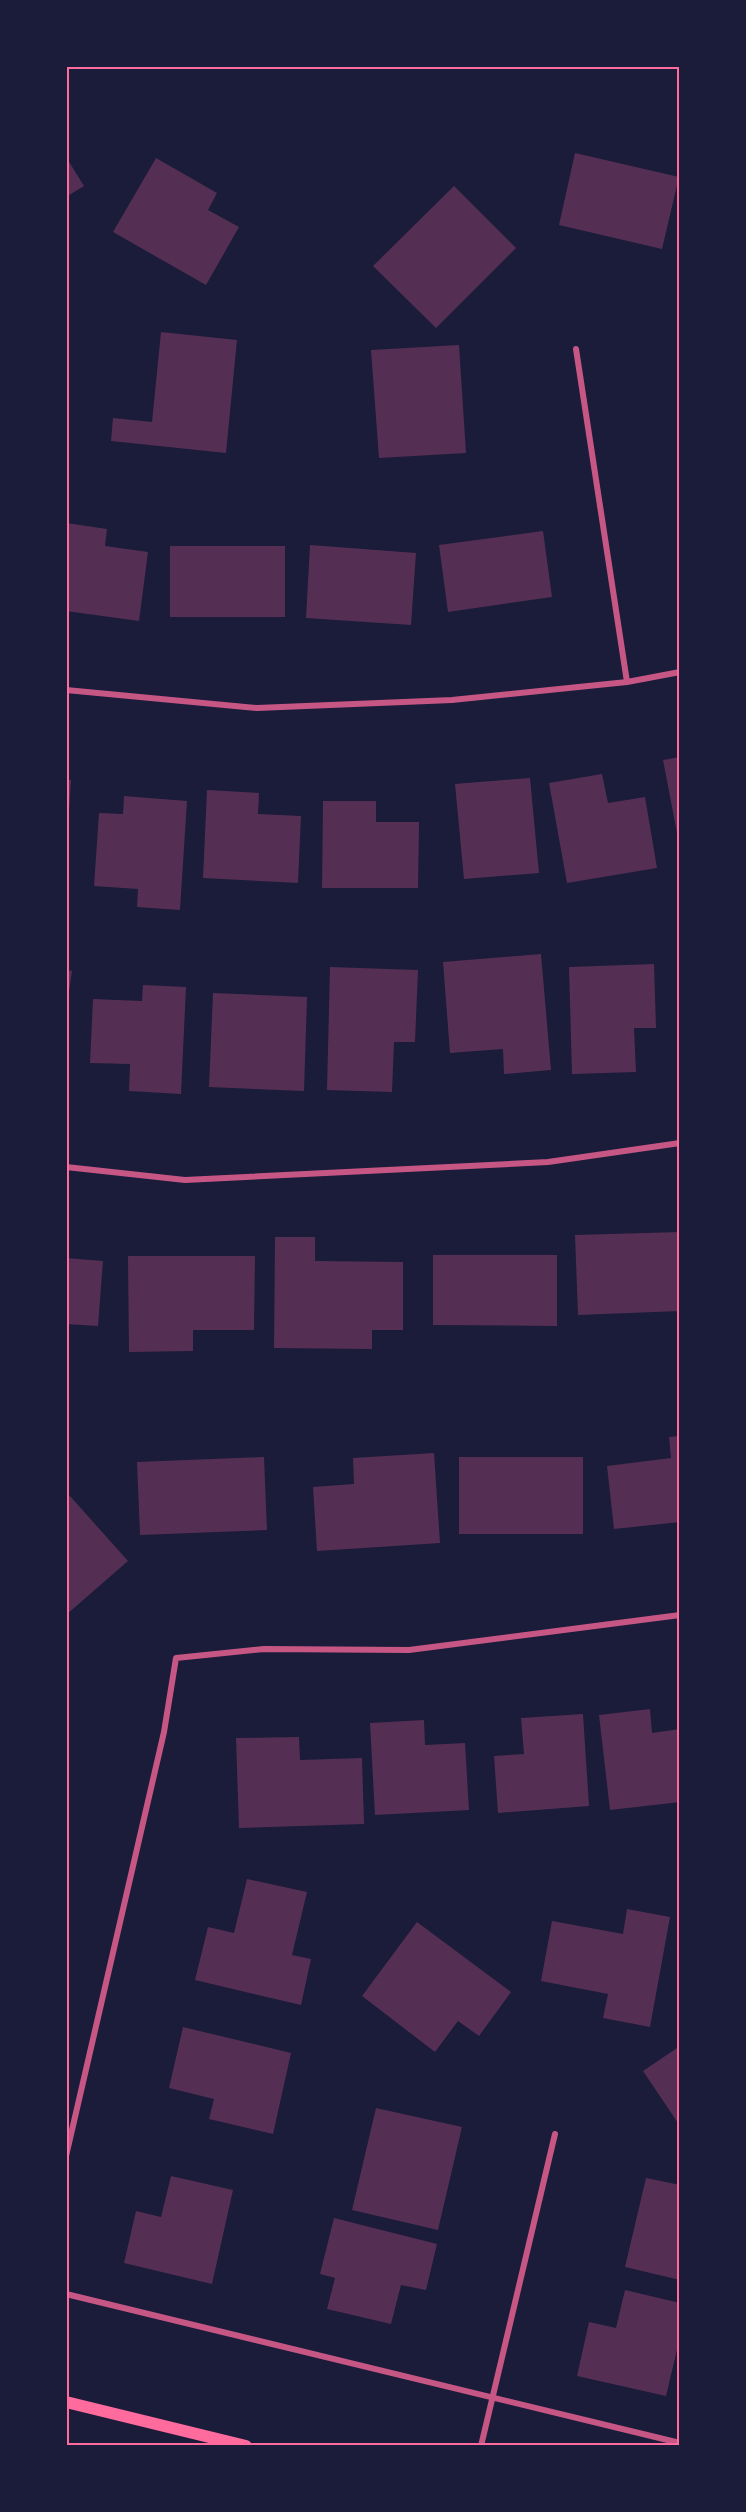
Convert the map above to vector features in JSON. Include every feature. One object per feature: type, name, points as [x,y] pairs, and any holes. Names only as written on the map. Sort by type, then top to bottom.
[{"type":"main road","points":[[66,2402],[246,2446]]},
{"type":"street","points":[[576,349],[627,682]]},
{"type":"street","points":[[66,690],[257,708],[452,700],[627,682],[680,672]]},
{"type":"street","points":[[66,1167],[185,1180],[548,1162],[680,1143]]},
{"type":"street","points":[[66,2156],[164,1732],[176,1658],[264,1648],[409,1650],[680,1615]]},
{"type":"street","points":[[481,2446],[555,2134]]},
{"type":"street","points":[[66,2294],[680,2443]]},
{"type":"building","points":[[575,153],[679,177],[662,249],[559,225]]},
{"type":"building","points":[[66,157],[84,186],[66,197]]},
{"type":"building","points":[[156,158],[217,193],[208,210],[239,227],[206,285],[113,232]]},
{"type":"building","points":[[454,186],[516,248],[436,328],[373,266]]},
{"type":"building","points":[[161,332],[237,340],[226,453],[111,441],[113,418],[152,422]]},
{"type":"building","points":[[459,345],[466,453],[379,458],[371,350]]},
{"type":"building","points":[[66,523],[107,529],[105,546],[148,552],[139,621],[66,611]]},
{"type":"building","points":[[543,531],[552,597],[448,612],[439,545]]},
{"type":"building","points":[[310,545],[416,553],[411,625],[306,618]]},
{"type":"building","points":[[170,546],[285,546],[285,617],[170,617]]},
{"type":"building","points":[[680,757],[680,843],[679,843],[663,760]]},
{"type":"building","points":[[602,774],[608,803],[645,797],[657,868],[567,883],[549,783]]},
{"type":"building","points":[[530,778],[539,873],[464,879],[455,784]]},
{"type":"building","points":[[66,779],[71,780],[68,826],[66,826]]},
{"type":"building","points":[[207,790],[259,793],[258,814],[301,816],[298,883],[203,878]]},
{"type":"building","points":[[124,796],[187,801],[180,910],[137,907],[138,889],[94,886],[99,813],[123,814]]},
{"type":"building","points":[[323,801],[376,801],[376,822],[419,822],[418,888],[322,888]]},
{"type":"building","points":[[541,954],[551,1070],[504,1074],[503,1049],[450,1053],[443,962]]},
{"type":"building","points":[[654,964],[656,1028],[634,1028],[636,1072],[572,1074],[569,967]]},
{"type":"building","points":[[330,967],[418,970],[415,1042],[394,1042],[392,1092],[327,1090]]},
{"type":"building","points":[[66,970],[72,971],[67,1006],[66,1006]]},
{"type":"building","points":[[143,985],[186,987],[181,1094],[129,1091],[130,1064],[90,1063],[93,999],[142,1001]]},
{"type":"building","points":[[213,993],[307,997],[304,1091],[209,1087]]},
{"type":"building","points":[[680,1232],[680,1311],[578,1315],[575,1235]]},
{"type":"building","points":[[275,1237],[315,1237],[315,1261],[403,1262],[403,1330],[372,1330],[372,1349],[274,1348]]},
{"type":"building","points":[[433,1255],[557,1255],[557,1326],[433,1325]]},
{"type":"building","points":[[128,1256],[255,1256],[254,1330],[193,1330],[193,1351],[129,1352]]},
{"type":"building","points":[[66,1258],[103,1261],[98,1326],[66,1324]]},
{"type":"building","points":[[680,1436],[680,1522],[614,1529],[607,1466],[671,1458],[669,1437]]},
{"type":"building","points":[[434,1453],[440,1543],[317,1551],[313,1487],[354,1484],[353,1458]]},
{"type":"building","points":[[264,1457],[267,1530],[140,1535],[137,1462]]},
{"type":"building","points":[[459,1457],[583,1457],[583,1534],[459,1534]]},
{"type":"building","points":[[70,1496],[128,1561],[66,1615],[66,1499]]},
{"type":"building","points":[[650,1709],[652,1733],[680,1729],[680,1802],[610,1810],[599,1715]]},
{"type":"building","points":[[583,1714],[589,1806],[498,1813],[494,1756],[524,1754],[521,1718]]},
{"type":"building","points":[[424,1720],[425,1745],[465,1743],[469,1810],[375,1815],[370,1723]]},
{"type":"building","points":[[299,1737],[300,1760],[362,1758],[364,1824],[239,1828],[236,1738]]},
{"type":"building","points":[[247,1879],[307,1892],[292,1955],[311,1959],[301,2005],[195,1980],[208,1927],[234,1933]]},
{"type":"building","points":[[627,1909],[670,1917],[650,2027],[603,2018],[608,1994],[541,1981],[552,1921],[623,1934]]},
{"type":"building","points":[[417,1922],[511,1992],[479,2036],[458,2021],[435,2052],[362,1996]]},
{"type":"building","points":[[183,2027],[291,2053],[273,2134],[209,2119],[214,2099],[169,2088]]},
{"type":"building","points":[[680,2046],[680,2126],[643,2071]]},
{"type":"building","points":[[376,2108],[462,2127],[438,2230],[352,2210]]},
{"type":"building","points":[[171,2176],[233,2190],[212,2284],[124,2263],[136,2211],[161,2217]]},
{"type":"building","points":[[646,2178],[680,2185],[680,2280],[625,2267]]},
{"type":"building","points":[[334,2218],[437,2244],[426,2290],[401,2285],[391,2324],[327,2309],[335,2278],[320,2274]]},
{"type":"building","points":[[625,2290],[680,2303],[680,2337],[666,2396],[577,2376],[589,2322],[616,2328]]}]
